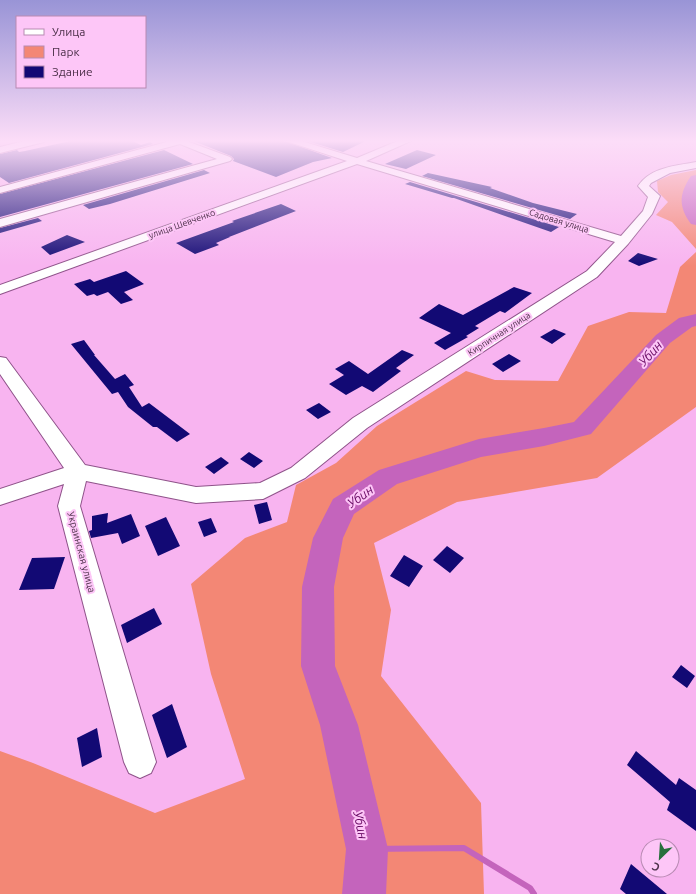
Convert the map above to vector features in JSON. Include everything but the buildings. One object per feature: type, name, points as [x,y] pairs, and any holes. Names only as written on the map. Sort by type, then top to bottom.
[{"type":"street","points":[[0,190],[31,182]]},
{"type":"street","points":[[0,223],[146,182]]},
{"type":"street","name":"улица Шевченко","points":[[0,290],[300,182]]},
{"type":"street","name":"Садовая улица","points":[[426,182],[624,241]]},
{"type":"street","name":"Кирпичная улица","points":[[78,471],[196,495],[263,491],[298,473],[360,423],[592,274],[624,241],[648,212],[654,196],[643,186],[646,182]]},
{"type":"street","points":[[0,362],[78,471],[0,497]]},
{"type":"street","name":"Украинская улица","points":[[78,471],[70,506],[140,762]]},
{"type":"green space","points":[[657,182],[696,182],[696,249],[672,222],[656,215],[668,202],[658,192]]},
{"type":"green space","points":[[696,252],[696,407],[597,478],[457,502],[374,543],[391,610],[381,676],[481,803],[484,894],[0,894],[0,751],[155,813],[245,779],[211,674],[191,584],[245,538],[287,522],[296,485],[336,463],[377,426],[466,371],[495,380],[558,381],[588,326],[629,312],[666,313],[680,267]]},
{"type":"waterway","name":"Убин","points":[[695,182],[689,196],[688,205],[689,210],[696,221]]},
{"type":"waterway","name":"Убин","points":[[364,894],[367,849],[339,725],[318,666],[318,587],[328,538],[343,507],[388,477],[479,448],[544,437],[582,428],[663,339],[686,322],[696,320]]},
{"type":"waterway","points":[[367,849],[464,848],[530,888],[534,894]]}]
